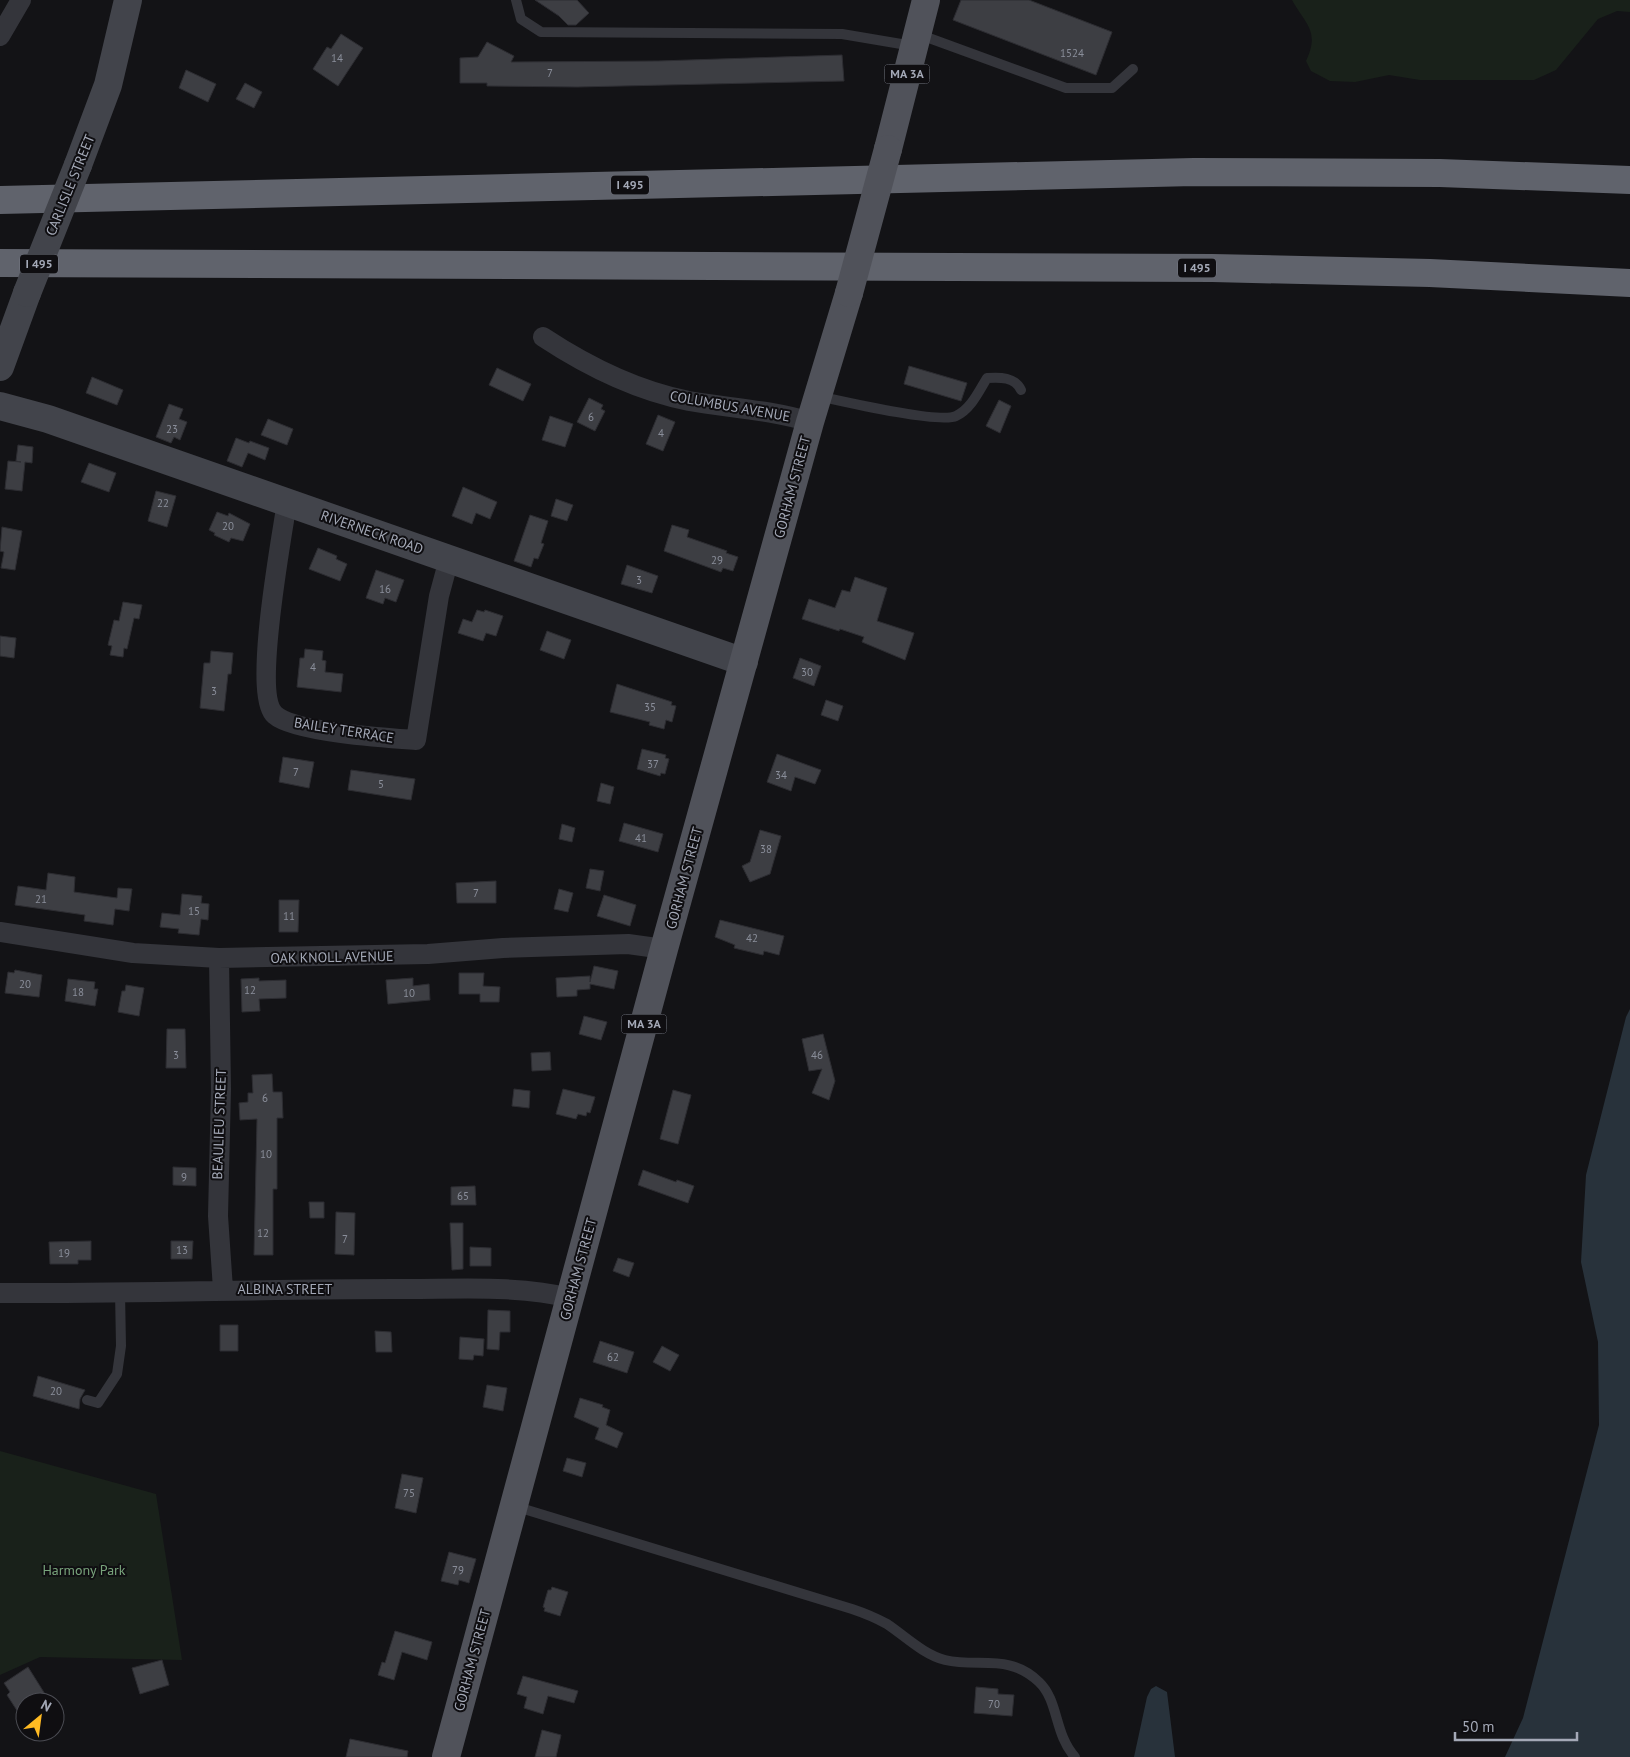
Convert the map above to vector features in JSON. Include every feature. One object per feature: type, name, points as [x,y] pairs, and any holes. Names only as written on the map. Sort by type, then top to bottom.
[{"type":"highway","name":"I 495","points":[[0,200],[1204,172],[1440,173],[1630,180]]},
{"type":"highway","name":"I 495","points":[[0,263],[1212,268],[1430,273],[1630,283]]},
{"type":"main road","name":"CARLISLE STREET","points":[[0,367],[106,93],[128,0]]},
{"type":"main road","name":"GORHAM STREET","points":[[446,1757],[664,949],[810,422],[849,293],[926,0]]},
{"type":"main road","name":"RIVERNECK ROAD","points":[[0,406],[48,419],[744,662]]},
{"type":"street","points":[[0,36],[21,0]]},
{"type":"street","name":"COLUMBUS AVENUE","points":[[543,337],[579,359],[651,390],[688,400],[780,414],[810,422]]},
{"type":"street","name":"BAILEY TERRACE","points":[[287,502],[265,672],[270,710],[275,716],[292,723],[354,734],[416,740],[439,596],[449,559]]},
{"type":"street","name":"OAK KNOLL AVENUE","points":[[0,932],[133,953],[219,958],[428,954],[503,948],[628,944],[664,949]]},
{"type":"street","name":"BEAULIEU STREET","points":[[219,958],[221,1072],[218,1216],[223,1289]]},
{"type":"street","name":"ALBINA STREET","points":[[0,1293],[223,1289],[524,1291],[570,1298]]},
{"type":"lane","points":[[516,0],[521,19],[541,32],[842,34],[915,40],[1066,88],[1112,88],[1132,69]]},
{"type":"lane","points":[[818,396],[912,415],[954,417],[969,406],[987,378],[1004,377],[1020,386],[1022,390]]},
{"type":"lane","points":[[87,1400],[98,1403],[117,1374],[121,1346],[120,1292]]},
{"type":"lane","points":[[514,1506],[852,1609],[884,1623],[926,1650],[946,1660],[991,1661],[1022,1671],[1045,1689],[1052,1703],[1060,1733],[1075,1757]]},
{"type":"green space","points":[[1292,0],[1630,0],[1630,12],[1617,11],[1598,19],[1556,70],[1534,80],[1420,80],[1389,75],[1355,82],[1330,81],[1311,71],[1306,61],[1312,42],[1310,29]]},
{"type":"green space","name":"Harmony Park","points":[[0,1451],[156,1494],[182,1660],[40,1657],[0,1675]]},
{"type":"shaded area","points":[[1630,1009],[1630,1757],[1505,1757],[1523,1718],[1599,1425],[1598,1342],[1581,1262],[1586,1175],[1626,1017]]},
{"type":"shaded area","points":[[1156,1686],[1167,1692],[1175,1757],[1134,1757],[1147,1697],[1151,1689]]},
{"type":"building","points":[[535,0],[577,0],[589,13],[576,25],[568,25],[559,16]]},
{"type":"building","points":[[961,0],[1029,0],[1112,32],[1096,75],[953,20]]},
{"type":"building","points":[[341,34],[363,48],[338,86],[313,69],[327,47],[331,49]]},
{"type":"building","points":[[487,42],[514,56],[511,62],[658,61],[842,55],[844,81],[577,87],[487,86],[487,83],[460,83],[460,58],[478,57]]},
{"type":"building","points":[[186,70],[216,84],[208,102],[179,88]]},
{"type":"building","points":[[245,83],[262,92],[254,108],[236,99]]},
{"type":"building","points":[[909,366],[967,383],[961,401],[904,384]]},
{"type":"building","points":[[497,368],[531,384],[523,401],[489,385]]},
{"type":"building","points":[[92,377],[123,390],[117,405],[86,393]]},
{"type":"building","points":[[589,398],[603,405],[601,409],[605,411],[595,431],[577,422]]},
{"type":"building","points":[[999,400],[1011,406],[1000,433],[986,426]]},
{"type":"building","points":[[169,404],[183,409],[179,419],[187,422],[180,440],[174,437],[171,443],[156,437]]},
{"type":"building","points":[[658,415],[675,422],[663,451],[646,444]]},
{"type":"building","points":[[550,416],[573,424],[565,447],[542,440]]},
{"type":"building","points":[[268,419],[293,429],[287,445],[261,435]]},
{"type":"building","points":[[236,438],[269,448],[265,460],[248,453],[242,467],[227,461]]},
{"type":"building","points":[[18,445],[33,447],[32,463],[25,462],[22,491],[5,489],[8,461],[21,462],[16,461]]},
{"type":"building","points":[[89,463],[116,473],[109,492],[81,482]]},
{"type":"building","points":[[463,487],[497,502],[490,519],[476,513],[472,524],[452,516]]},
{"type":"building","points":[[156,491],[176,496],[167,527],[148,521]]},
{"type":"building","points":[[556,499],[573,505],[567,521],[551,516]]},
{"type":"building","points":[[217,512],[228,516],[229,513],[250,524],[243,541],[231,538],[229,542],[214,535],[215,533],[209,530]]},
{"type":"building","points":[[530,515],[548,521],[541,543],[544,544],[538,559],[534,558],[531,567],[514,561]]},
{"type":"building","points":[[672,525],[689,530],[687,537],[727,551],[726,553],[738,557],[733,571],[723,568],[721,572],[664,551]]},
{"type":"building","points":[[2,527],[22,531],[15,570],[1,568],[4,552],[0,551]]},
{"type":"building","points":[[318,548],[337,556],[336,559],[347,564],[340,581],[309,569]]},
{"type":"building","points":[[627,565],[658,576],[652,593],[621,584]]},
{"type":"building","points":[[376,570],[404,580],[396,602],[385,598],[383,604],[366,598]]},
{"type":"building","points":[[855,577],[887,588],[877,621],[914,633],[905,660],[862,642],[864,637],[802,619],[809,599],[835,608],[842,590],[850,592]]},
{"type":"building","points":[[123,602],[142,605],[139,619],[134,618],[127,649],[124,648],[123,657],[110,655],[112,646],[108,645],[114,620],[119,621]]},
{"type":"building","points":[[477,610],[484,612],[485,610],[503,616],[496,636],[486,633],[483,641],[458,633],[463,619],[472,622]]},
{"type":"building","points":[[547,631],[571,640],[564,659],[540,650]]},
{"type":"building","points":[[0,636],[16,638],[14,658],[0,656]]},
{"type":"building","points":[[305,649],[323,651],[322,660],[326,661],[325,672],[343,674],[341,692],[297,687],[300,658],[304,658]]},
{"type":"building","points":[[211,651],[233,653],[231,674],[228,674],[224,711],[200,708],[204,663],[210,663]]},
{"type":"building","points":[[800,658],[821,666],[814,686],[793,678]]},
{"type":"building","points":[[617,684],[672,702],[671,705],[676,706],[672,722],[666,720],[664,729],[649,725],[650,722],[610,712]]},
{"type":"building","points":[[826,700],[843,706],[838,721],[821,715]]},
{"type":"building","points":[[642,749],[666,755],[665,758],[669,759],[665,774],[661,773],[660,776],[637,769]]},
{"type":"building","points":[[777,754],[821,770],[815,784],[795,777],[791,791],[767,782]]},
{"type":"building","points":[[283,757],[314,762],[309,788],[279,782]]},
{"type":"building","points":[[351,770],[415,779],[411,800],[348,790]]},
{"type":"building","points":[[601,783],[614,787],[610,804],[597,801]]},
{"type":"building","points":[[624,823],[663,834],[658,852],[619,841]]},
{"type":"building","points":[[562,824],[575,828],[572,842],[559,839]]},
{"type":"building","points":[[760,830],[781,836],[770,874],[750,882],[742,866],[750,862]]},
{"type":"building","points":[[590,869],[604,871],[600,891],[586,888]]},
{"type":"building","points":[[48,873],[75,877],[74,892],[117,898],[118,888],[132,889],[129,911],[115,909],[113,925],[84,921],[85,915],[15,905],[18,886],[46,890]]},
{"type":"building","points":[[496,881],[496,903],[457,903],[456,883]]},
{"type":"building","points":[[559,889],[573,893],[568,912],[554,909]]},
{"type":"building","points":[[182,894],[202,896],[201,903],[209,904],[208,920],[201,919],[199,935],[178,933],[179,929],[160,927],[162,913],[180,915]]},
{"type":"building","points":[[604,895],[636,905],[630,926],[597,916]]},
{"type":"building","points":[[279,900],[299,900],[298,932],[279,932]]},
{"type":"building","points":[[720,920],[784,936],[779,955],[764,951],[763,955],[734,948],[735,945],[715,937]]},
{"type":"building","points":[[594,966],[618,971],[614,989],[590,984],[590,989],[577,990],[577,996],[557,997],[556,978],[590,976],[590,982]]},
{"type":"building","points":[[15,970],[42,975],[39,997],[5,993],[8,972],[14,973]]},
{"type":"building","points":[[459,973],[484,973],[483,986],[500,987],[499,1002],[480,1002],[480,994],[459,994]]},
{"type":"building","points":[[259,978],[259,981],[286,980],[286,998],[259,999],[260,1011],[242,1012],[241,979]]},
{"type":"building","points":[[413,978],[413,986],[429,984],[430,1000],[388,1004],[386,980]]},
{"type":"building","points":[[68,979],[95,982],[94,989],[98,989],[95,1006],[65,1001]]},
{"type":"building","points":[[126,985],[144,988],[139,1016],[118,1012],[122,991],[125,991]]},
{"type":"building","points":[[584,1016],[607,1022],[601,1040],[579,1034]]},
{"type":"building","points":[[167,1029],[185,1029],[186,1068],[166,1068]]},
{"type":"building","points":[[823,1034],[835,1081],[829,1100],[812,1093],[822,1069],[809,1071],[802,1039]]},
{"type":"building","points":[[550,1052],[551,1070],[532,1071],[531,1053]]},
{"type":"building","points":[[272,1074],[273,1092],[282,1092],[283,1118],[277,1118],[277,1189],[273,1189],[273,1255],[254,1255],[257,1119],[240,1120],[239,1103],[248,1102],[248,1093],[253,1093],[252,1075]]},
{"type":"building","points":[[514,1089],[530,1091],[529,1108],[512,1106]]},
{"type":"building","points":[[563,1089],[595,1097],[590,1113],[587,1112],[586,1116],[578,1114],[576,1119],[556,1114]]},
{"type":"building","points":[[673,1090],[691,1095],[678,1144],[660,1139]]},
{"type":"building","points":[[173,1167],[196,1168],[196,1186],[173,1185]]},
{"type":"building","points":[[643,1170],[676,1182],[677,1180],[694,1186],[688,1203],[638,1185]]},
{"type":"building","points":[[475,1186],[476,1205],[451,1205],[451,1187]]},
{"type":"building","points":[[309,1202],[324,1202],[324,1218],[310,1218]]},
{"type":"building","points":[[336,1212],[355,1213],[354,1255],[335,1254]]},
{"type":"building","points":[[450,1223],[463,1223],[463,1269],[452,1270]]},
{"type":"building","points":[[91,1241],[91,1260],[78,1260],[78,1264],[50,1264],[49,1242]]},
{"type":"building","points":[[171,1241],[193,1241],[192,1259],[171,1259]]},
{"type":"building","points":[[470,1247],[491,1248],[491,1266],[470,1266]]},
{"type":"building","points":[[618,1258],[634,1263],[629,1277],[613,1271]]},
{"type":"building","points":[[488,1310],[510,1311],[510,1332],[500,1332],[499,1350],[487,1349]]},
{"type":"building","points":[[220,1325],[238,1325],[238,1351],[220,1351]]},
{"type":"building","points":[[375,1331],[391,1332],[392,1352],[376,1352]]},
{"type":"building","points":[[460,1337],[484,1339],[483,1356],[474,1355],[473,1360],[459,1359]]},
{"type":"building","points":[[600,1341],[634,1352],[627,1373],[593,1362]]},
{"type":"building","points":[[662,1346],[679,1355],[670,1371],[653,1362]]},
{"type":"building","points":[[38,1376],[85,1390],[80,1399],[79,1409],[33,1396]]},
{"type":"building","points":[[487,1385],[507,1388],[503,1411],[483,1407]]},
{"type":"building","points":[[580,1398],[603,1405],[602,1407],[610,1410],[606,1425],[623,1433],[617,1448],[595,1439],[599,1428],[574,1417]]},
{"type":"building","points":[[567,1458],[586,1463],[582,1477],[563,1471]]},
{"type":"building","points":[[402,1474],[423,1478],[416,1513],[395,1508]]},
{"type":"building","points":[[449,1552],[476,1559],[469,1583],[459,1580],[458,1585],[441,1581]]},
{"type":"building","points":[[552,1587],[568,1592],[560,1616],[544,1611],[545,1608],[543,1607],[548,1590],[551,1590]]},
{"type":"building","points":[[395,1631],[432,1642],[427,1660],[402,1652],[394,1680],[378,1675],[382,1662],[385,1663]]},
{"type":"building","points":[[162,1660],[169,1685],[140,1694],[132,1668]]},
{"type":"building","points":[[28,1667],[44,1692],[15,1692],[15,1707],[7,1695],[10,1692],[4,1683]]},
{"type":"building","points":[[523,1676],[578,1691],[574,1703],[548,1696],[543,1714],[524,1708],[527,1697],[517,1694]]},
{"type":"building","points":[[976,1687],[998,1689],[998,1694],[1014,1695],[1012,1716],[974,1713]]},
{"type":"building","points":[[542,1730],[561,1735],[556,1757],[535,1757]]},
{"type":"building","points":[[350,1739],[408,1751],[407,1757],[346,1757]]}]
